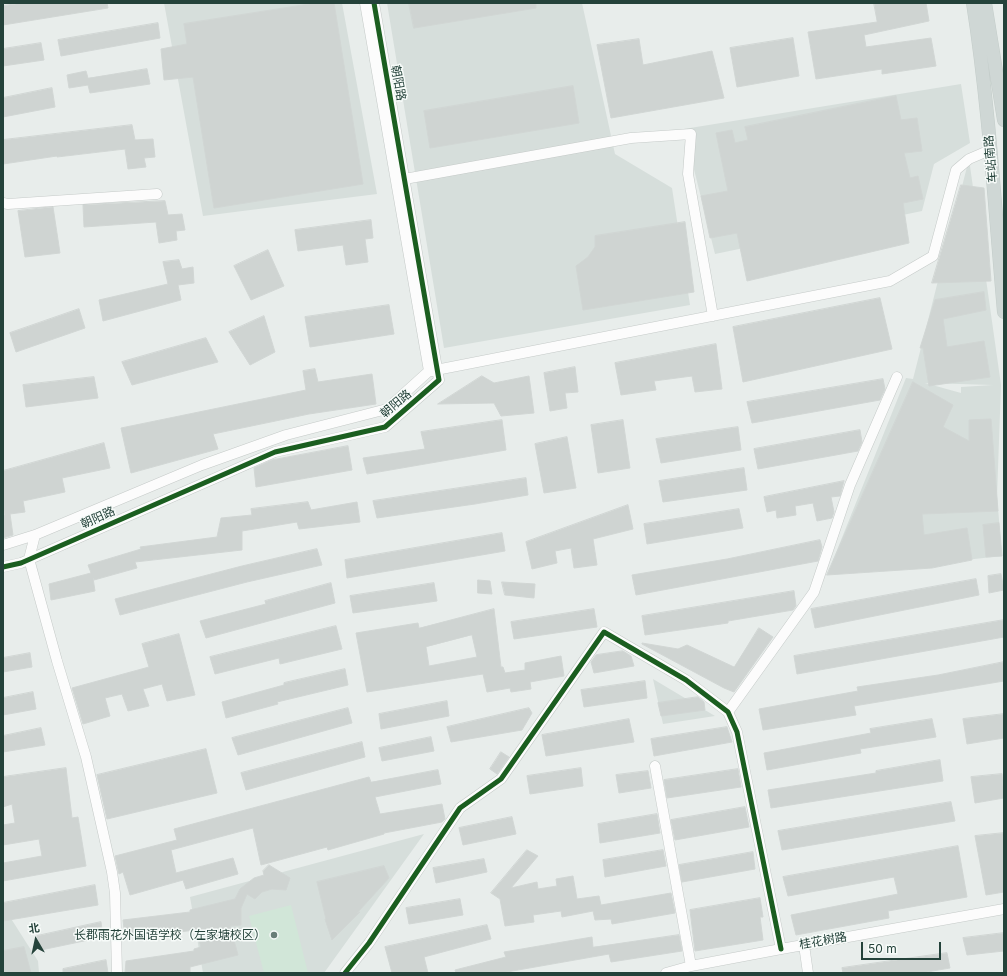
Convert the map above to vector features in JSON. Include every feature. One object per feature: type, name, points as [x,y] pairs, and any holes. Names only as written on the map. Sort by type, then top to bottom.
[{"type":"main road","points":[[964,3],[983,78]]},
{"type":"main road","points":[[973,3],[983,30]]},
{"type":"main road","points":[[983,30],[985,3]]},
{"type":"main road","points":[[993,3],[995,64]]},
{"type":"main road","name":"车站南路","points":[[983,30],[983,78],[1004,312]]},
{"type":"main road","name":"车站南路","points":[[983,30],[995,64],[1004,120]]},
{"type":"street","name":"朝阳路","points":[[3,567],[29,559],[198,484],[275,452],[385,427],[438,380],[433,371],[400,180],[366,3]]},
{"type":"street","name":"朝阳路","points":[[374,3],[400,180]]},
{"type":"street","points":[[400,180],[631,138],[691,134],[688,174],[713,316]]},
{"type":"street","points":[[433,371],[890,282],[933,256],[956,170],[969,159],[990,150]]},
{"type":"street","points":[[3,203],[8,204],[157,194]]},
{"type":"street","name":"朝阳路","points":[[3,545],[35,535],[209,463],[286,435],[387,409],[433,371]]},
{"type":"street","points":[[728,712],[814,592],[850,485],[898,377]]},
{"type":"street","points":[[35,535],[29,559],[57,661],[86,757],[115,893],[117,973]]},
{"type":"street","points":[[345,973],[369,943],[460,808],[501,780],[604,632],[686,680],[728,712],[737,732],[781,949]]},
{"type":"street","points":[[655,766],[691,966]]},
{"type":"street","name":"桂花树路","points":[[666,973],[691,966],[804,944],[1004,909]]},
{"type":"street","points":[[804,944],[808,973]]},
{"type":"shaded area","points":[[164,3],[342,3],[377,194],[203,216]]},
{"type":"shaded area","points":[[387,3],[582,3],[615,154],[672,188],[690,305],[444,348]]},
{"type":"shaded area","points":[[961,84],[970,143],[934,164],[922,211],[715,254],[684,129]]},
{"type":"shaded area","points":[[969,159],[1001,385],[997,496],[1002,556],[827,575],[906,378],[913,379]],"holes":[[[925,383],[993,385],[961,387],[961,393]]]},
{"type":"shaded area","points":[[653,679],[715,716],[663,724]]},
{"type":"shaded area","name":"长郡雨花外国语学校（左家塘校区）","points":[[424,834],[324,973],[203,973],[190,897]]},
{"type":"shaded area","points":[[3,906],[38,961],[39,973],[3,973]]},
{"type":"green space","points":[[291,905],[308,973],[264,973],[249,916]]},
{"type":"building","points":[[22,3],[107,3],[108,8],[3,25],[3,6]]},
{"type":"building","points":[[316,3],[334,3],[363,184],[214,208],[193,77],[164,80],[161,49],[187,44],[184,24]]},
{"type":"building","points":[[409,3],[536,3],[536,8],[414,28]]},
{"type":"building","points":[[874,3],[926,3],[929,21],[864,35],[866,47],[931,38],[936,66],[882,74],[882,69],[816,79],[808,32],[877,22]]},
{"type":"building","points":[[158,23],[160,38],[61,56],[58,40]]},
{"type":"building","points":[[793,38],[799,76],[737,87],[730,48]]},
{"type":"building","points":[[639,39],[643,65],[712,51],[724,98],[611,118],[597,45]]},
{"type":"building","points":[[41,43],[44,60],[3,66],[3,49]]},
{"type":"building","points":[[147,69],[150,84],[90,93],[88,85],[69,88],[67,75],[86,71],[88,78]]},
{"type":"building","points":[[573,86],[579,123],[430,148],[424,111]]},
{"type":"building","points":[[52,88],[55,107],[3,117],[3,98]]},
{"type":"building","points":[[896,96],[901,120],[917,118],[922,151],[904,153],[910,178],[918,176],[923,199],[903,203],[909,243],[747,281],[737,233],[710,238],[701,196],[728,191],[716,133],[732,130],[735,143],[748,140],[745,127]]},
{"type":"building","points":[[132,125],[135,140],[153,139],[155,157],[144,158],[146,167],[128,169],[125,149],[57,156],[3,164],[3,140]]},
{"type":"building","points":[[961,185],[984,188],[991,281],[932,283]]},
{"type":"building","points":[[165,201],[168,215],[182,214],[185,230],[176,231],[177,240],[159,243],[156,222],[84,227],[83,205]]},
{"type":"building","points":[[53,207],[60,253],[25,257],[18,211]]},
{"type":"building","points":[[371,220],[373,238],[365,239],[368,262],[346,265],[343,245],[298,251],[295,230]]},
{"type":"building","points":[[685,222],[694,292],[583,310],[576,266],[588,257],[595,247],[595,236]]},
{"type":"building","points":[[268,250],[284,286],[251,300],[234,266]]},
{"type":"building","points":[[179,260],[182,269],[193,267],[194,283],[178,285],[181,300],[103,321],[99,300],[168,284],[163,262]]},
{"type":"building","points":[[984,292],[986,310],[943,319],[947,347],[984,341],[990,377],[929,386],[923,348],[920,348],[935,300]]},
{"type":"building","points":[[880,298],[892,349],[743,382],[733,327]]},
{"type":"building","points":[[389,305],[394,334],[310,347],[305,317]]},
{"type":"building","points":[[79,309],[85,328],[16,352],[10,333]]},
{"type":"building","points":[[264,316],[275,352],[250,365],[229,332]]},
{"type":"building","points":[[206,338],[218,362],[132,385],[122,362]]},
{"type":"building","points":[[716,344],[722,389],[695,392],[692,376],[654,381],[656,390],[621,395],[615,363]]},
{"type":"building","points":[[575,367],[578,392],[565,393],[567,408],[550,411],[544,373]]},
{"type":"building","points":[[315,369],[318,382],[372,374],[376,404],[309,414],[213,434],[218,449],[131,473],[121,428],[306,390],[303,371]]},
{"type":"building","points":[[482,376],[494,383],[529,376],[534,413],[501,416],[494,403],[438,404]]},
{"type":"building","points":[[94,377],[98,398],[26,407],[23,385]]},
{"type":"building","points":[[883,379],[885,389],[880,400],[752,423],[747,402]]},
{"type":"building","points":[[913,382],[953,405],[943,427],[969,441],[969,420],[991,419],[998,511],[922,514],[924,535],[967,528],[972,560],[932,568],[827,575]]},
{"type":"building","points":[[502,420],[506,450],[367,474],[363,458],[425,449],[421,432]]},
{"type":"building","points":[[623,420],[630,468],[598,473],[591,425]]},
{"type":"building","points":[[738,427],[741,450],[661,463],[656,439]]},
{"type":"building","points":[[860,430],[862,442],[858,451],[758,469],[754,449]]},
{"type":"building","points":[[567,437],[576,488],[544,493],[535,444]]},
{"type":"building","points":[[104,443],[110,468],[62,478],[65,492],[23,501],[25,512],[10,514],[13,535],[3,538],[3,515],[5,515],[3,506],[3,471]]},
{"type":"building","points":[[348,446],[352,470],[256,487],[254,468],[272,460]]},
{"type":"building","points":[[744,468],[747,490],[663,502],[659,481]]},
{"type":"building","points":[[526,478],[528,495],[475,504],[377,518],[373,501]]},
{"type":"building","points":[[844,481],[840,496],[831,497],[834,512],[832,518],[817,521],[813,503],[795,506],[796,515],[777,518],[776,510],[767,512],[764,497]]},
{"type":"building","points":[[308,502],[311,510],[357,502],[360,522],[299,529],[297,522],[242,531],[242,550],[135,562],[137,568],[94,580],[93,578],[95,591],[51,600],[49,584],[91,573],[88,565],[141,549],[140,547],[217,537],[221,518],[252,515],[251,509]]},
{"type":"building","points":[[628,505],[633,529],[593,539],[597,565],[574,568],[571,548],[555,551],[557,563],[532,569],[526,542]]},
{"type":"building","points":[[739,509],[743,528],[647,544],[644,524]]},
{"type":"building","points":[[999,523],[1002,556],[986,557],[983,525]]},
{"type":"building","points":[[502,533],[505,551],[347,578],[345,560]]},
{"type":"building","points":[[820,540],[822,547],[818,561],[636,595],[632,575],[727,559]]},
{"type":"building","points":[[317,549],[322,565],[247,582],[120,615],[115,599],[242,566]]},
{"type":"building","points":[[1001,574],[1004,590],[989,593],[988,576]]},
{"type":"building","points":[[976,579],[979,595],[815,628],[811,609]]},
{"type":"building","points":[[478,580],[490,581],[492,594],[478,593]]},
{"type":"building","points":[[502,582],[535,584],[534,598],[505,595]]},
{"type":"building","points":[[331,583],[335,603],[206,638],[200,621],[266,604],[265,601]]},
{"type":"building","points":[[434,583],[437,601],[353,613],[350,596]]},
{"type":"building","points":[[794,591],[796,606],[793,610],[728,621],[728,623],[645,635],[642,616]]},
{"type":"building","points":[[494,609],[501,667],[503,667],[505,673],[525,670],[525,663],[561,656],[564,676],[530,682],[531,689],[511,692],[510,688],[487,692],[483,674],[367,692],[356,633],[418,623],[419,628]],"holes":[[[472,635],[477,657],[429,666],[426,647]]]},
{"type":"building","points":[[594,609],[597,627],[514,639],[511,622]]},
{"type":"building","points":[[1004,620],[1004,637],[797,674],[794,656]]},
{"type":"building","points":[[336,626],[342,649],[280,664],[279,658],[215,674],[210,657]]},
{"type":"building","points":[[759,628],[773,637],[734,692],[642,644],[678,649],[687,645],[734,667]]},
{"type":"building","points":[[179,634],[195,695],[167,701],[162,684],[143,689],[149,706],[128,711],[122,694],[105,698],[110,716],[83,724],[72,688],[149,667],[142,644]]},
{"type":"building","points":[[623,651],[631,656],[634,666],[594,673],[591,662],[596,655]]},
{"type":"building","points":[[30,653],[32,667],[3,672],[3,658]]},
{"type":"building","points":[[1004,662],[1004,681],[854,706],[856,715],[763,730],[759,709],[858,691],[857,687],[938,675]]},
{"type":"building","points":[[345,669],[348,685],[277,702],[278,704],[226,718],[222,702],[284,685],[284,683]]},
{"type":"building","points":[[645,681],[647,698],[584,707],[581,690]]},
{"type":"building","points":[[33,692],[36,709],[3,715],[3,698]]},
{"type":"building","points":[[698,697],[704,702],[705,710],[661,716],[658,703]]},
{"type":"building","points":[[447,701],[449,716],[381,729],[379,714]]},
{"type":"building","points":[[348,708],[352,723],[238,755],[232,738]]},
{"type":"building","points":[[529,708],[532,713],[522,730],[451,742],[447,727]]},
{"type":"building","points":[[1004,714],[1004,738],[967,744],[963,719]]},
{"type":"building","points":[[629,719],[634,742],[546,756],[542,735]]},
{"type":"building","points":[[932,719],[936,737],[860,749],[861,753],[767,770],[764,753],[871,733],[870,729]]},
{"type":"building","points":[[727,727],[732,742],[654,756],[651,739]]},
{"type":"building","points":[[41,728],[45,745],[3,752],[3,736]]},
{"type":"building","points":[[431,737],[434,751],[382,761],[379,748]]},
{"type":"building","points":[[362,742],[365,757],[246,790],[241,773]]},
{"type":"building","points":[[206,749],[217,793],[107,819],[97,775]]},
{"type":"building","points":[[501,752],[509,757],[497,774],[490,769]]},
{"type":"building","points":[[940,760],[943,781],[771,808],[768,790],[876,773],[876,771]]},
{"type":"building","points":[[66,768],[72,818],[78,817],[86,866],[3,881],[3,863],[42,856],[39,839],[3,845],[3,825],[15,823],[12,804],[3,807],[3,777]]},
{"type":"building","points":[[581,768],[583,786],[530,794],[527,776]]},
{"type":"building","points":[[738,769],[741,787],[667,798],[664,780]]},
{"type":"building","points":[[438,770],[441,784],[375,797],[380,814],[442,804],[445,819],[442,822],[384,833],[328,850],[327,847],[261,865],[253,828],[171,850],[176,873],[233,858],[238,874],[186,889],[183,880],[130,895],[123,872],[119,874],[115,856],[177,840],[174,829],[369,777],[371,782]]},
{"type":"building","points":[[648,771],[651,788],[619,793],[616,775]]},
{"type":"building","points":[[1002,774],[1004,798],[975,803],[971,777]]},
{"type":"building","points":[[951,802],[955,821],[782,850],[778,831]]},
{"type":"building","points":[[745,807],[749,827],[675,840],[671,820]]},
{"type":"building","points":[[657,814],[660,833],[600,843],[598,824]]},
{"type":"building","points":[[512,817],[516,834],[463,845],[459,828]]},
{"type":"building","points":[[1004,833],[1004,892],[986,895],[975,836]]},
{"type":"building","points":[[958,846],[967,897],[888,911],[889,918],[796,935],[791,915],[898,894],[894,877],[788,896],[783,877]]},
{"type":"building","points":[[527,850],[538,856],[511,888],[537,882],[538,889],[557,886],[556,879],[573,876],[577,899],[599,896],[601,905],[671,893],[675,913],[612,924],[611,919],[595,920],[593,911],[562,917],[561,911],[533,915],[534,922],[505,926],[500,899],[491,893]]},
{"type":"building","points":[[663,850],[666,866],[605,877],[603,860]]},
{"type":"building","points":[[753,852],[755,869],[682,882],[679,865]]},
{"type":"building","points":[[484,859],[487,872],[436,883],[433,868]]},
{"type":"building","points":[[269,865],[290,878],[286,890],[272,889],[262,892],[255,899],[247,894],[241,908],[241,925],[230,926],[238,955],[190,967],[190,973],[125,973],[126,961],[194,951],[194,949],[201,947],[196,930],[125,938],[123,920],[190,912],[190,910],[235,899],[240,889],[254,878],[264,875],[263,871]]},
{"type":"building","points":[[384,866],[389,878],[357,913],[360,912],[332,940],[325,919],[317,882]]},
{"type":"building","points":[[95,885],[98,905],[3,921],[3,903]]},
{"type":"building","points":[[760,898],[763,917],[760,917],[763,940],[695,951],[690,910]]},
{"type":"building","points":[[460,899],[463,915],[409,924],[406,908]]},
{"type":"building","points":[[101,922],[103,937],[41,950],[37,936]]},
{"type":"building","points":[[487,925],[491,939],[424,957],[428,973],[392,973],[385,947]]},
{"type":"building","points":[[1004,933],[1004,951],[967,955],[963,938]]},
{"type":"building","points":[[679,935],[682,951],[611,962],[609,954],[501,973],[456,973],[455,970],[506,957],[504,952],[592,937],[593,947]]},
{"type":"building","points":[[24,947],[31,973],[3,973],[3,951]]},
{"type":"building","points":[[947,953],[950,968],[921,973],[843,973],[842,968]]},
{"type":"building","points":[[106,960],[108,973],[63,973],[63,969]]},
{"type":"cycle path","points":[[3,567],[21,563],[275,452],[385,427],[439,380],[374,3]]},
{"type":"cycle path","points":[[345,973],[369,943],[460,808],[501,779],[604,632],[686,680],[728,712],[737,732],[781,949]]},
{"type":"place","name":"长郡雨花外国语学校（左家塘校区）","points":[[274,935]]}]
